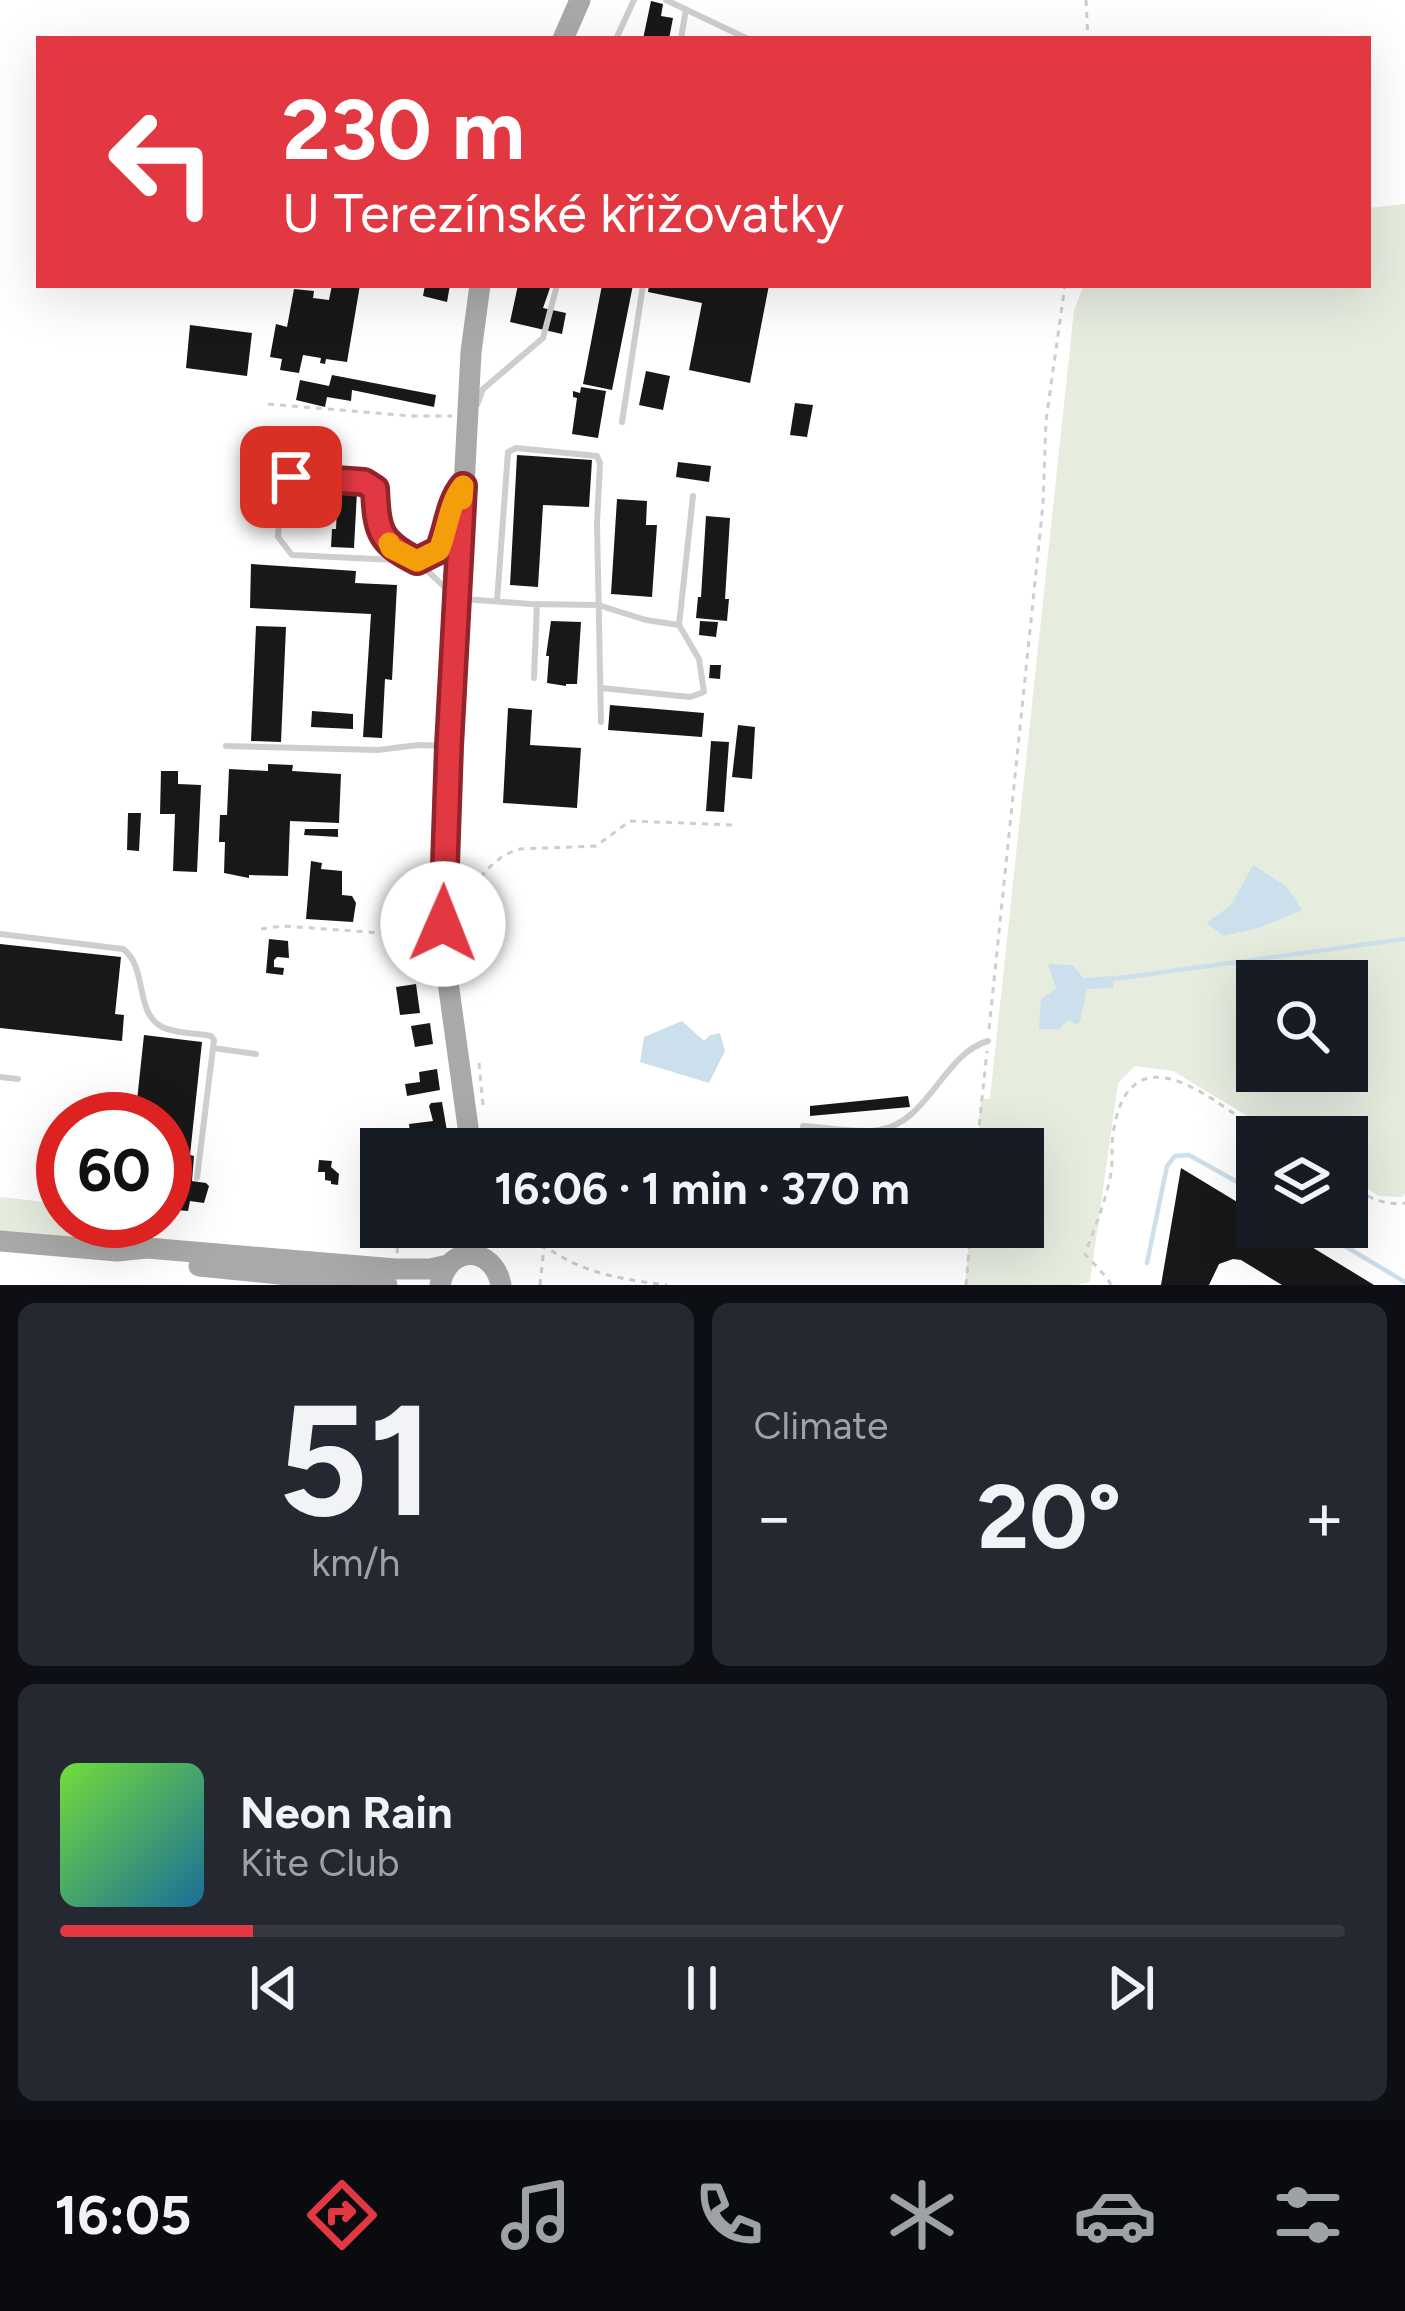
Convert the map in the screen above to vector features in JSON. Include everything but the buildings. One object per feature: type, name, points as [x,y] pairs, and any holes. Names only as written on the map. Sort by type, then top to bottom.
[{"type":"main road","points":[[564,36],[580,0]]},
{"type":"main road","points":[[468,1128],[444,937],[443,892],[471,352],[480,288]]},
{"type":"main road","points":[[0,1241],[430,1269],[444,1275],[465,1255],[475,1255],[491,1262],[501,1285]]},
{"type":"main road","points":[[475,1255],[476,1248]]},
{"type":"main road","points":[[116,1251],[145,1262],[386,1285]]},
{"type":"lane","points":[[617,36],[634,0]]},
{"type":"lane","points":[[666,0],[742,36]]},
{"type":"lane","points":[[682,36],[686,9]]},
{"type":"lane","points":[[467,420],[483,388],[543,338],[556,288]]},
{"type":"lane","points":[[622,422],[643,288]]},
{"type":"lane","points":[[497,602],[510,450],[599,458],[601,722]]},
{"type":"lane","points":[[463,486],[455,496],[439,550],[417,561],[292,555],[278,537],[280,503],[291,477],[364,482],[375,489],[376,522],[391,548],[417,561],[458,599],[598,605],[679,625]]},
{"type":"lane","points":[[601,688],[690,697],[704,692],[699,659],[679,625],[693,496]]},
{"type":"lane","points":[[534,678],[538,604]]},
{"type":"lane","points":[[226,746],[379,750],[449,746]]},
{"type":"lane","points":[[0,934],[123,949],[135,959],[154,1020],[169,1029],[212,1036],[197,1178]]},
{"type":"lane","points":[[802,1126],[880,1130],[902,1120],[965,1053],[988,1041]]},
{"type":"lane","points":[[213,1048],[256,1054]]},
{"type":"lane","points":[[0,1077],[18,1079]]},
{"type":"path","points":[[1086,0],[1088,36]]},
{"type":"path","points":[[980,1128],[1041,524],[1046,421],[1065,288]]},
{"type":"path","points":[[268,404],[467,420]]},
{"type":"path","points":[[443,892],[470,890],[504,855],[520,849],[596,846],[630,821],[735,825]]},
{"type":"path","points":[[261,929],[282,926],[444,937]]},
{"type":"path","points":[[1111,1285],[1085,1254],[1103,1206],[1125,1091],[1139,1081],[1163,1078],[1182,1083],[1236,1117]]},
{"type":"path","points":[[1368,1197],[1388,1204],[1405,1203]]},
{"type":"path","points":[[540,1285],[544,1248]]},
{"type":"path","points":[[549,1248],[587,1271],[667,1285]]},
{"type":"path","points":[[966,1285],[969,1248]]},
{"type":"shaded area","points":[[1405,204],[1405,1194],[1379,1196],[1368,1189],[1368,1116],[1247,1116],[1173,1071],[1135,1066],[1118,1083],[1090,1282],[965,1285],[968,1248],[1044,1248],[1044,1128],[979,1128],[981,1099],[990,1099],[1074,310],[1083,288],[1371,288],[1371,208]]},
{"type":"shaded area","points":[[0,1197],[36,1201],[36,1235],[0,1232]]},
{"type":"water","points":[[1253,865],[1287,887],[1302,910],[1259,928],[1223,936],[1207,923],[1231,905]]},
{"type":"water","points":[[1048,964],[1073,965],[1083,978],[1113,976],[1113,988],[1087,989],[1080,1022],[1068,1020],[1059,1029],[1039,1029],[1041,999],[1056,989]]},
{"type":"water","points":[[682,1021],[704,1041],[720,1033],[725,1051],[709,1083],[640,1062],[644,1037]]},
{"type":"waterway","points":[[1113,979],[1405,939]]},
{"type":"waterway","points":[[1147,1263],[1167,1166],[1175,1156],[1189,1155],[1236,1181]]},
{"type":"waterway","points":[[1348,1248],[1405,1282]]},
{"type":"slow traffic","points":[[389,543],[417,561],[439,550],[455,496],[463,486],[462,499]]},
{"type":"route","points":[[291,477],[364,482],[375,489],[376,522],[391,548],[417,561],[439,550],[455,496],[463,486],[443,924]]}]
